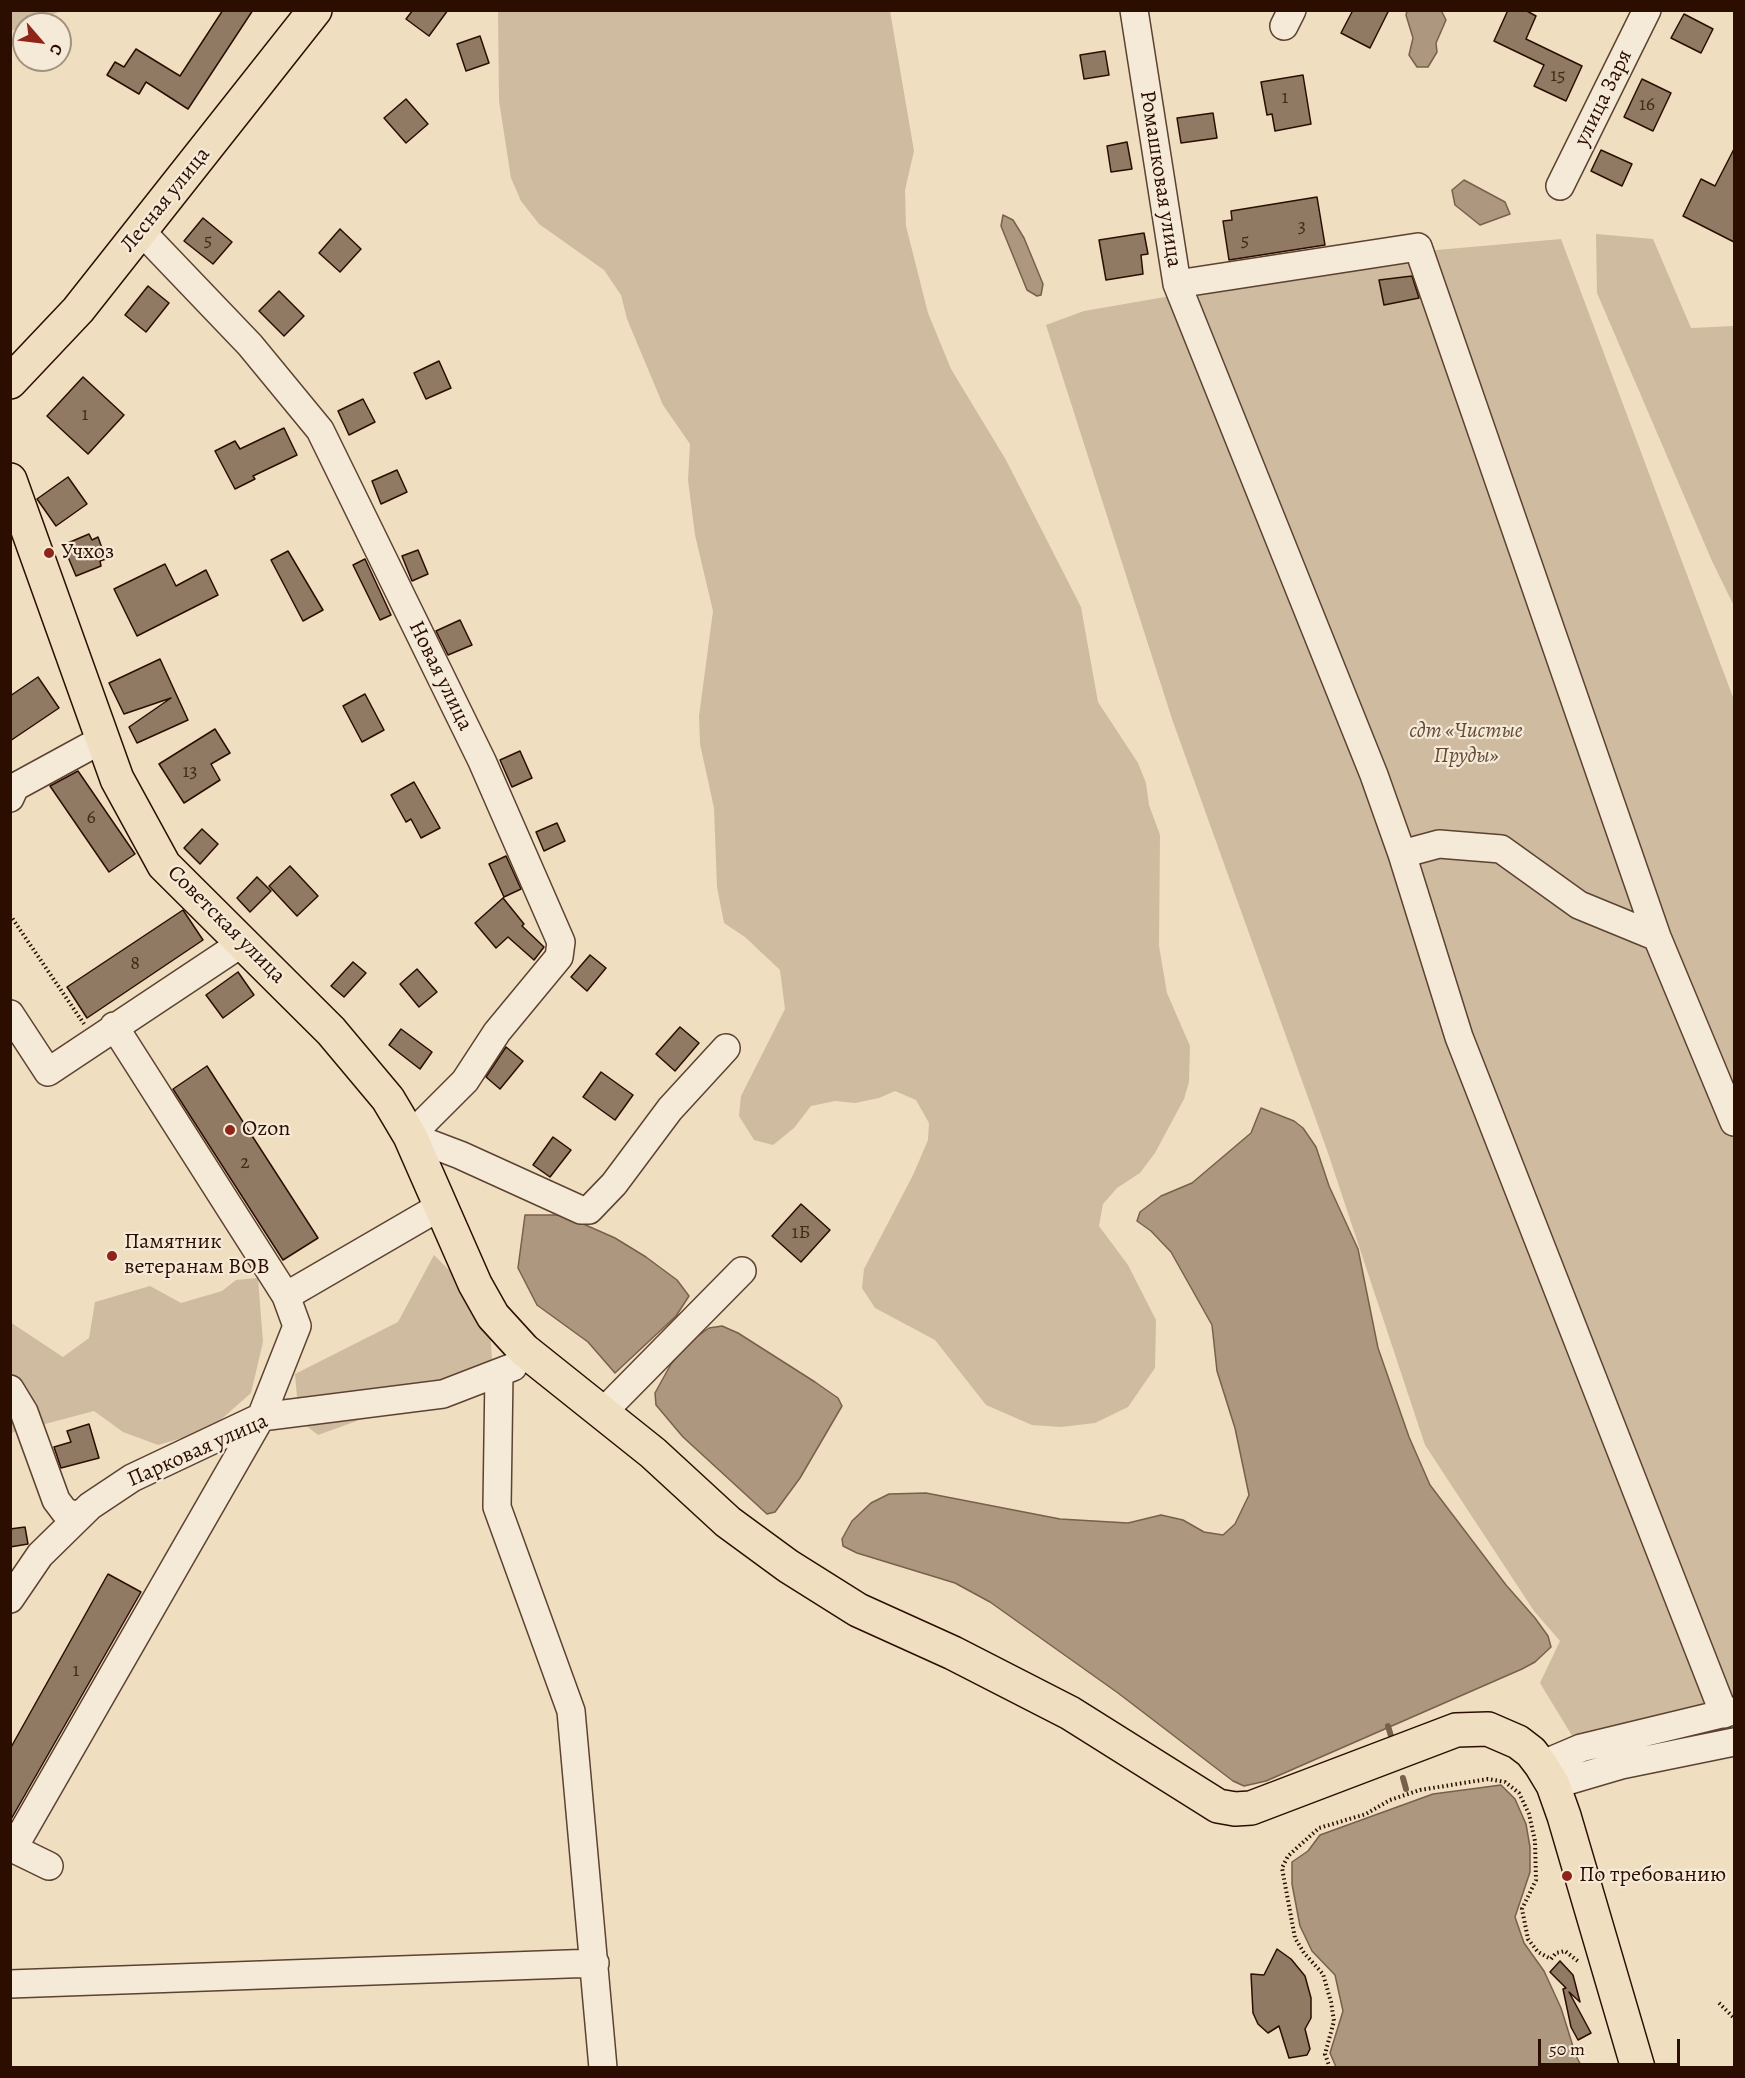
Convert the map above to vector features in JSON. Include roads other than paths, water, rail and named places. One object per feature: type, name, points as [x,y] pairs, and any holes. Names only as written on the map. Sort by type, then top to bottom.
[{"type":"main road","name":"Лесная улица","points":[[10,382],[78,310],[315,10]]},
{"type":"main road","name":"Советская улица","points":[[10,480],[117,779],[164,865],[360,1064],[388,1099],[410,1136],[475,1284],[493,1316],[534,1358],[653,1453],[728,1522],[788,1566],[858,1610],[953,1653],[1070,1713],[1218,1806],[1235,1809],[1251,1808],[1456,1730],[1474,1728],[1504,1734],[1531,1752],[1547,1775]]},
{"type":"main road","points":[[1547,1775],[1564,1816],[1638,2067]]},
{"type":"street","name":"Ромашковая улица","points":[[1134,10],[1177,284],[1418,247],[1657,937]]},
{"type":"street","name":"улица Заря","points":[[1560,186],[1647,10]]},
{"type":"street","name":"Новая улица","points":[[141,231],[250,345],[320,430],[482,761],[561,942],[559,957],[497,1032],[465,1081],[410,1136]]},
{"type":"street","points":[[1177,284],[1374,775],[1402,854],[1459,1037],[1729,1712],[1581,1748],[1547,1775]]},
{"type":"street","points":[[10,798],[15,787],[104,739]]},
{"type":"street","points":[[1402,854],[1438,844],[1501,849],[1578,905],[1657,937],[1734,1122]]},
{"type":"street","points":[[10,1014],[48,1072],[242,943]]},
{"type":"street","points":[[50,1866],[13,1847],[261,1417],[297,1326],[286,1296],[104,1033]]},
{"type":"street","points":[[410,1136],[460,1155],[581,1210],[589,1210],[614,1184],[670,1110],[726,1048]]},
{"type":"street","points":[[286,1296],[441,1206]]},
{"type":"street","points":[[603,1412],[742,1271]]},
{"type":"street","name":"Парковая улица","points":[[10,1599],[40,1555],[79,1516],[132,1478],[261,1417],[443,1394],[534,1358]]},
{"type":"street","points":[[499,1373],[497,1507],[571,1711],[603,2067]]},
{"type":"street","points":[[10,1389],[24,1412],[22,1435],[56,1500],[65,1512],[79,1516]]},
{"type":"street","points":[[1547,1775],[1620,1765],[1734,1742]]},
{"type":"street","points":[[10,1984],[595,1963]]},
{"type":"waterway","points":[[1388,1726],[1391,1736]]},
{"type":"waterway","points":[[1403,1778],[1406,1789]]},
{"type":"place","name":"Учхоз","points":[[49,553]]},
{"type":"place","name":"Ozon","points":[[230,1130]]},
{"type":"place","name":"Памятник ветеранам ВОВ","points":[[112,1256]]},
{"type":"place","name":"По требованию","points":[[1567,1876]]},
{"type":"park label","name":"сдт «Чистые Пруды»","points":[[1466,744]]}]
